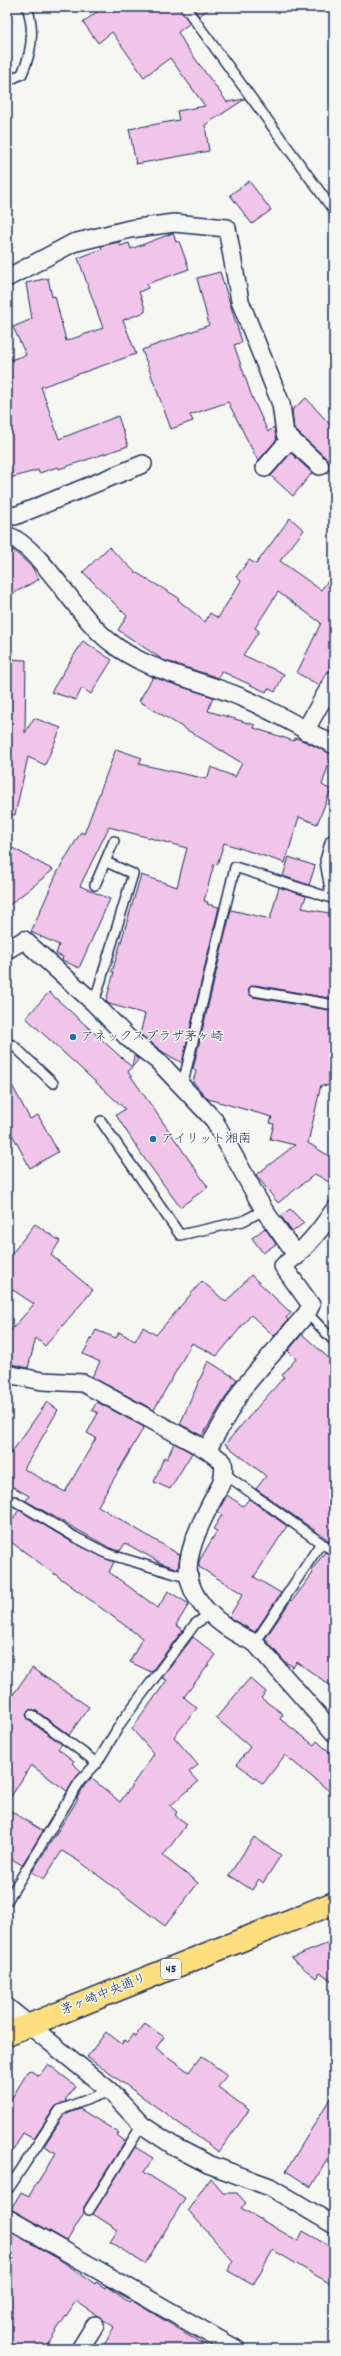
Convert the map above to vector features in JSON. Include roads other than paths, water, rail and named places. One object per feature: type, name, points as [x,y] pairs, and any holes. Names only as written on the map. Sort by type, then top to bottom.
[{"type":"main road","name":"茅ヶ崎中央通り","points":[[7,2034],[334,1903]]},
{"type":"street","points":[[7,278],[74,243],[130,229],[174,223],[227,228],[240,301],[280,404],[285,434],[320,466]]},
{"type":"street","points":[[265,468],[290,439]]},
{"type":"street","points":[[7,514],[15,516],[142,464]]},
{"type":"street","points":[[7,535],[15,538],[31,550],[85,618],[109,642],[143,662],[243,698],[334,745]]},
{"type":"street","points":[[305,731],[334,679]]},
{"type":"street","points":[[334,843],[329,861],[334,889]]},
{"type":"street","points":[[7,950],[24,940],[94,1003],[128,1038],[158,1061],[214,1120],[264,1210],[297,1256]]},
{"type":"street","points":[[207,1450],[243,1388],[307,1313],[311,1305],[283,1266],[297,1256],[322,1229],[334,1210]]},
{"type":"street","points":[[7,1374],[42,1381],[83,1383],[207,1450],[223,1462],[225,1474],[196,1534],[189,1557],[189,1578],[194,1595],[210,1614],[240,1636],[255,1643],[334,1733]]},
{"type":"street","points":[[7,2007],[110,2091],[142,2124],[177,2148],[208,2164],[270,2187],[334,2225]]},
{"type":"street","points":[[7,2218],[230,2348]]},
{"type":"street","points":[[80,2349],[95,2325]]},
{"type":"lane","points":[[7,81],[22,74],[30,56],[32,35],[28,7]]},
{"type":"lane","points":[[185,7],[334,211]]},
{"type":"lane","points":[[95,885],[114,841]]},
{"type":"lane","points":[[94,1003],[133,874],[106,862]]},
{"type":"lane","points":[[182,1087],[235,867],[334,899]]},
{"type":"lane","points":[[254,991],[334,1005]]},
{"type":"lane","points":[[7,1046],[13,1045],[53,1083]]},
{"type":"lane","points":[[101,1121],[180,1235],[243,1220],[264,1210]]},
{"type":"lane","points":[[307,1313],[334,1340]]},
{"type":"lane","points":[[225,1474],[334,1551]]},
{"type":"lane","points":[[15,1501],[75,1537],[108,1554],[189,1578]]},
{"type":"lane","points":[[255,1643],[321,1543]]},
{"type":"lane","points":[[8,1896],[80,1781],[97,1763],[122,1721],[195,1624],[210,1614]]},
{"type":"lane","points":[[32,1715],[97,1763]]},
{"type":"lane","points":[[9,2188],[60,2110],[110,2091]]},
{"type":"lane","points":[[88,2210],[142,2124]]},
{"type":"place","name":"アネックスプラザ茅ヶ崎","points":[[73,1037]]},
{"type":"place","name":"アイリット湘南","points":[[153,1139]]}]
